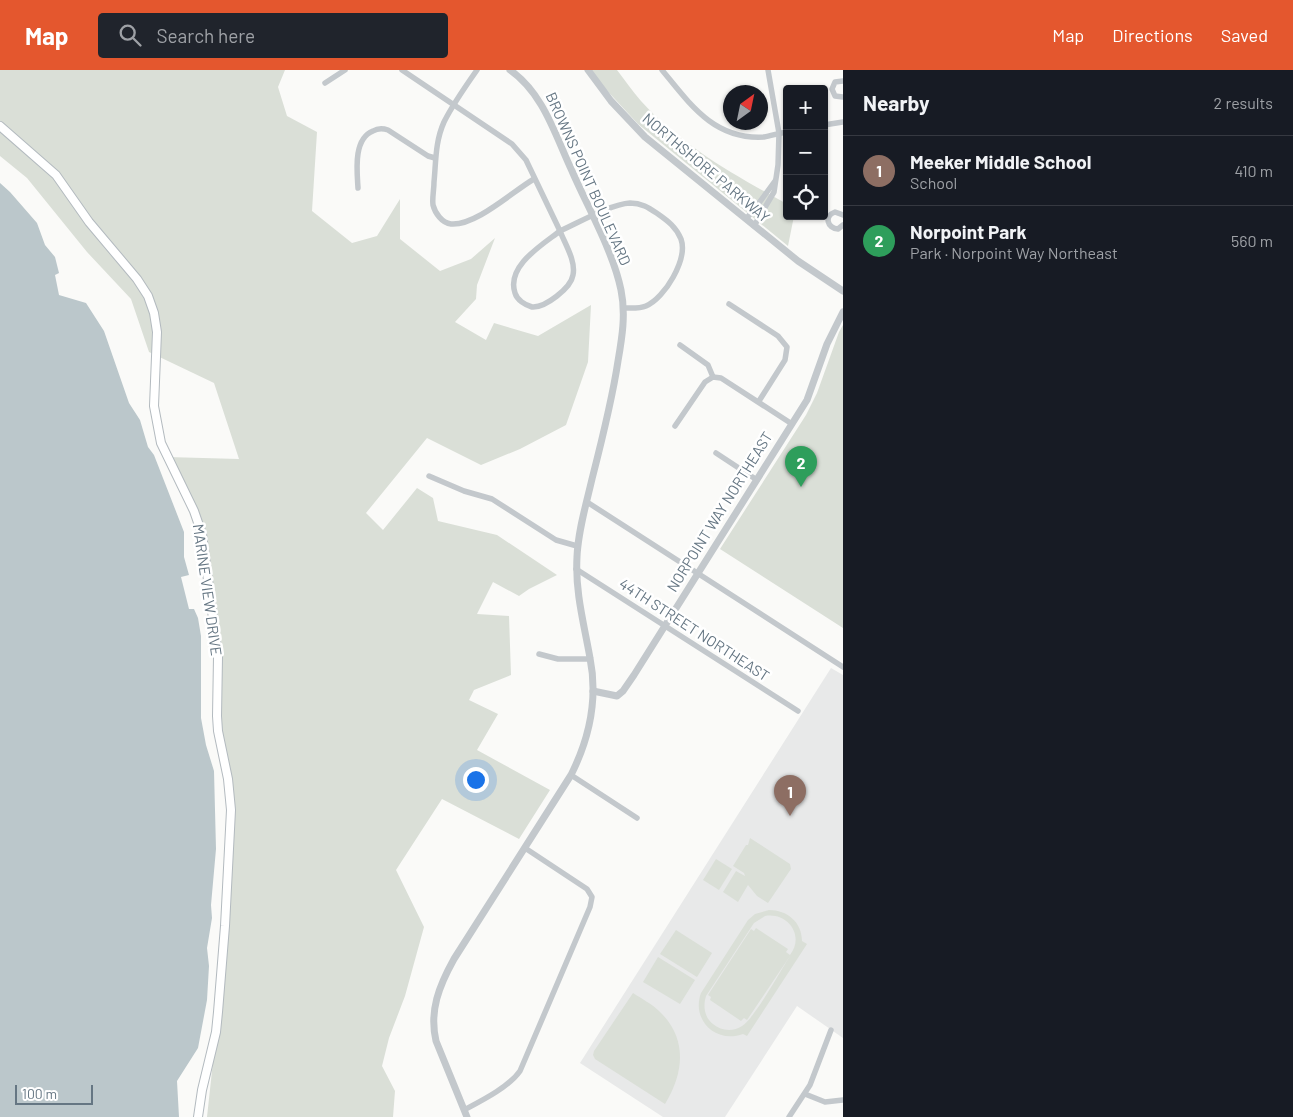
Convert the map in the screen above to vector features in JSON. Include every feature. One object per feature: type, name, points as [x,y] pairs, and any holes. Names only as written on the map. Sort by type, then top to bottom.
[{"type":"main road","name":"MARINE VIEW DRIVE","points":[[0,126],[56,175],[94,228],[133,274],[148,296],[154,313],[157,332],[154,406],[160,435],[168,457],[194,511],[202,534],[218,657],[218,732],[228,779],[231,816],[226,926],[216,1032],[202,1090],[198,1117]]},
{"type":"street","points":[[325,83],[345,70]]},
{"type":"street","points":[[402,70],[520,150],[526,160],[560,232],[573,264],[572,279],[564,291],[542,305],[531,306],[516,297],[513,288],[516,274],[520,266],[536,250],[560,232],[621,205],[636,203],[645,206],[669,222],[680,238],[682,252],[675,274],[661,294],[646,306],[624,308]]},
{"type":"street","points":[[477,70],[454,104],[442,128],[435,158],[433,207],[441,219],[448,224],[459,223],[487,211],[534,179]]},
{"type":"street","name":"BROWNS POINT BOULEVARD","points":[[466,1113],[436,1041],[433,1029],[435,1002],[441,984],[454,959],[571,775],[582,752],[588,730],[593,691],[590,658],[580,608],[576,570],[578,546],[616,374],[624,308],[615,268],[539,100],[526,83],[510,70]]},
{"type":"street","name":"NORTHSHORE PARKWAY","points":[[588,70],[611,102],[645,137],[798,261],[843,291]]},
{"type":"street","points":[[662,70],[702,117],[722,130],[748,137],[766,137],[783,133]]},
{"type":"street","points":[[754,226],[774,192],[778,165],[779,134],[768,70]]},
{"type":"street","points":[[843,81],[835,82],[832,89],[835,96],[843,97]]},
{"type":"street","points":[[828,124],[843,122]]},
{"type":"street","points":[[358,188],[357,166],[359,150],[366,134],[375,130],[381,128],[388,130],[428,156],[435,158]]},
{"type":"street","points":[[746,219],[775,181]]},
{"type":"street","points":[[842,212],[832,212],[828,222],[835,229],[843,225]]},
{"type":"street","points":[[729,304],[778,336],[784,342],[787,352],[785,360],[759,401]]},
{"type":"street","name":"NORPOINT WAY NORTHEAST","points":[[593,691],[612,696],[620,694],[807,400],[827,344],[843,312]]},
{"type":"street","points":[[680,345],[708,365],[713,377]]},
{"type":"street","points":[[675,426],[705,382],[713,377],[722,378],[792,424]]},
{"type":"street","points":[[716,452],[757,480]]},
{"type":"street","points":[[429,476],[464,491],[492,499],[556,540],[578,546]]},
{"type":"street","points":[[587,502],[843,667]]},
{"type":"street","name":"44TH STREET NORTHEAST","points":[[576,570],[798,711]]},
{"type":"street","points":[[539,654],[558,659],[590,658]]},
{"type":"street","points":[[571,775],[637,818]]},
{"type":"street","points":[[466,1113],[510,1082],[520,1071],[587,916],[592,897],[591,893],[583,886],[526,848]]},
{"type":"street","points":[[789,1117],[805,1094],[831,1030]]},
{"type":"street","points":[[805,1094],[824,1102],[843,1100]]},
{"type":"shaded area","points":[[0,70],[285,70],[278,87],[287,116],[317,132],[312,211],[352,243],[377,236],[400,199],[400,239],[440,271],[471,259],[495,238],[477,285],[476,299],[455,322],[486,340],[494,323],[538,336],[591,305],[588,362],[566,425],[520,449],[481,465],[427,438],[366,513],[383,530],[417,488],[433,498],[438,521],[497,535],[557,575],[519,596],[493,582],[477,614],[509,616],[511,675],[474,690],[469,700],[498,714],[477,750],[550,790],[519,839],[442,799],[396,870],[424,927],[405,996],[389,1038],[382,1066],[395,1091],[393,1117],[207,1117],[221,988],[231,825],[211,612],[194,511],[167,457],[239,459],[214,383],[149,352],[131,299],[87,252],[27,178],[0,156]]},
{"type":"shaded area","points":[[588,70],[617,70],[641,101],[691,146],[783,202],[783,220],[793,220],[788,246],[638,124]]},
{"type":"shaded area","points":[[0,183],[37,223],[45,245],[55,257],[59,273],[55,275],[59,295],[86,303],[104,331],[129,403],[140,420],[148,447],[154,455],[184,532],[184,557],[189,575],[181,577],[189,609],[194,609],[198,618],[201,636],[201,718],[206,745],[214,771],[216,849],[211,905],[212,918],[207,948],[209,966],[207,1000],[198,1048],[177,1081],[179,1117],[0,1117]]},
{"type":"shaded area","points":[[843,325],[843,628],[720,549],[806,415],[817,393]]},
{"type":"shaded area","points":[[831,668],[843,675],[843,1038],[797,1006],[725,1117],[663,1117],[580,1063]]},
{"type":"shaded area","points":[[750,838],[790,864],[791,869],[768,903],[757,896],[748,885],[738,902],[723,892],[736,871],[745,876],[744,873],[733,866],[746,845],[748,845]]},
{"type":"shaded area","points":[[716,859],[732,869],[719,890],[703,880]]},
{"type":"shaded area","points":[[769,910],[782,912],[796,923],[802,941],[807,944],[747,1036],[743,1034],[724,1036],[715,1033],[703,1020],[699,1003],[701,993],[748,920],[755,914]],"holes":[[[765,916],[781,918],[792,927],[796,940],[794,948],[790,955],[786,952],[788,949],[756,928],[754,931],[751,929],[708,995],[711,997],[710,1000],[741,1021],[744,1018],[747,1020],[790,956],[747,1022],[735,1029],[727,1030],[720,1028],[710,1021],[706,1015],[706,996],[754,923]]]},
{"type":"shaded area","points":[[676,930],[712,953],[697,977],[660,954]]},
{"type":"shaded area","points":[[658,957],[695,980],[680,1004],[643,982]]},
{"type":"shaded area","points":[[633,993],[656,1008],[668,1021],[679,1044],[679,1068],[676,1080],[665,1104],[595,1059],[593,1055]]},
{"type":"place","name":"Norpoint Park","points":[[801,487]]},
{"type":"place","name":"Meeker Middle School","points":[[790,816]]}]
